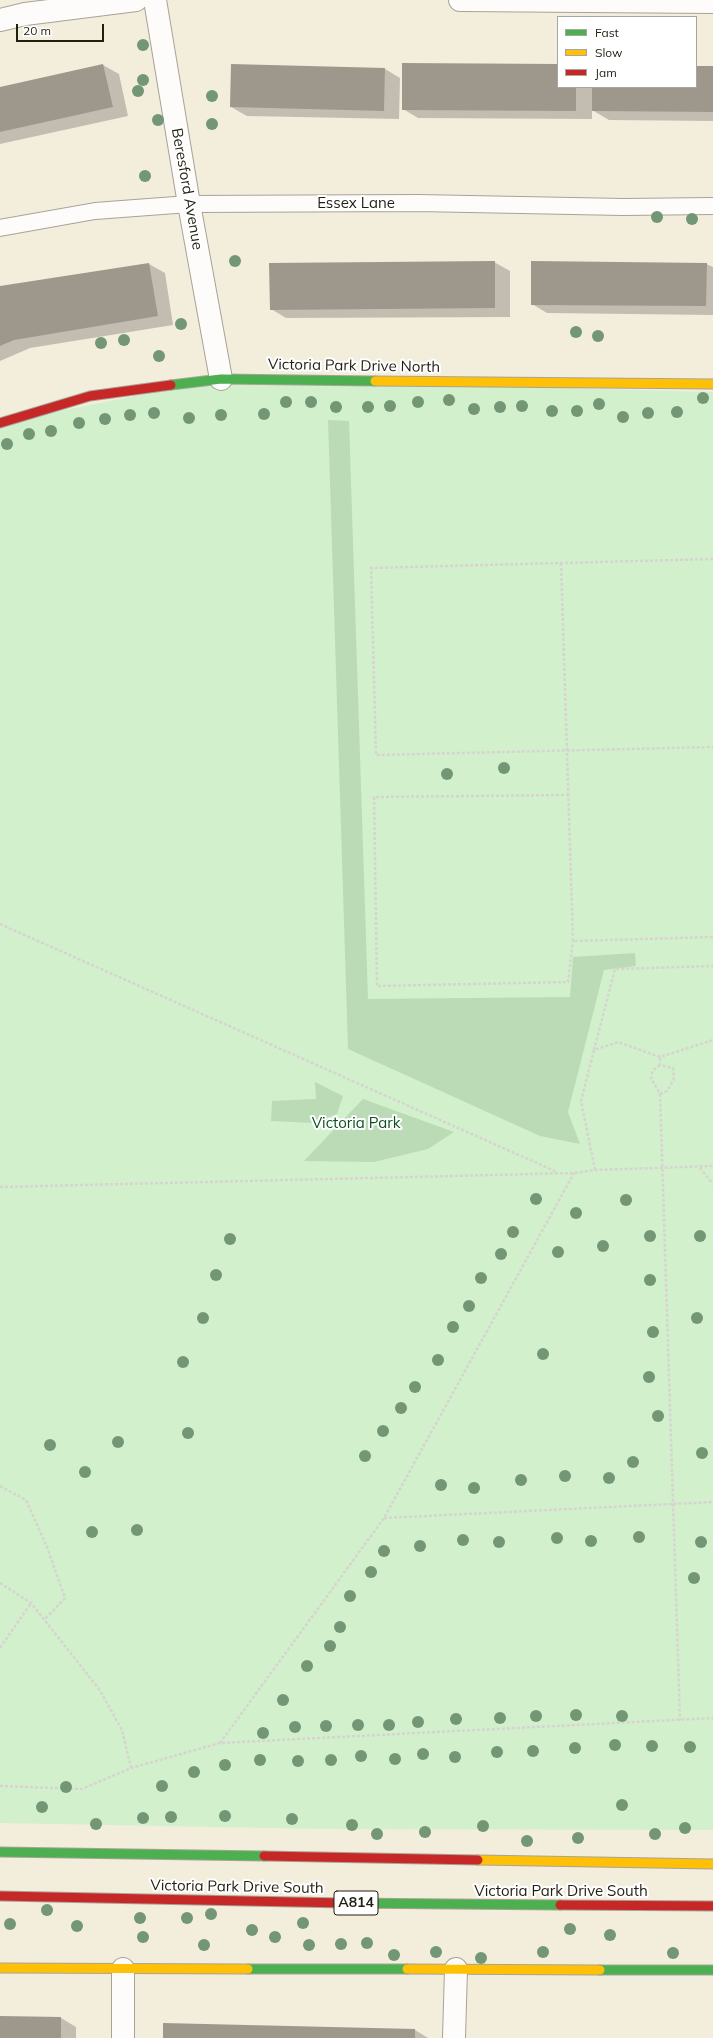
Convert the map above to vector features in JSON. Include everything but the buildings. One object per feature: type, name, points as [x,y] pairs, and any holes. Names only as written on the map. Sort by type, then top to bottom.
[{"type":"street","points":[[0,20],[25,14],[136,0]]},
{"type":"street","name":"Beresford Avenue","points":[[155,0],[189,204],[221,379]]},
{"type":"street","points":[[460,0],[713,2]]},
{"type":"street","name":"Victoria Park Drive North","points":[[0,423],[90,396],[221,379],[713,384]]},
{"type":"street","name":"Victoria Park Drive South","points":[[0,1852],[713,1864]]},
{"type":"street","name":"Victoria Park Drive South","points":[[0,1896],[391,1904],[713,1906]]},
{"type":"street","points":[[0,1968],[713,1970]]},
{"type":"street","points":[[123,1969],[123,2038]]},
{"type":"street","points":[[454,2038],[456,1969]]},
{"type":"lane","name":"Essex Lane","points":[[0,228],[95,211],[189,204],[418,203],[623,207],[713,206]]},
{"type":"path","points":[[713,559],[371,568],[376,755],[713,747]]},
{"type":"path","points":[[561,563],[568,750],[573,941],[568,982],[377,986],[374,797],[569,796]]},
{"type":"path","points":[[0,924],[558,1173]]},
{"type":"path","points":[[573,941],[713,937]]},
{"type":"path","points":[[594,1170],[581,1101],[615,969],[713,966]]},
{"type":"path","points":[[594,1050],[618,1042],[660,1057],[713,1040]]},
{"type":"path","points":[[660,1057],[660,1065]]},
{"type":"path","points":[[660,1094],[667,1091],[674,1079],[673,1068],[660,1065],[653,1070],[651,1078],[660,1094],[680,1720]]},
{"type":"path","points":[[0,1187],[575,1173],[594,1170],[662,1169],[713,1166]]},
{"type":"path","points":[[700,1167],[713,1184]]},
{"type":"path","points":[[220,1743],[384,1518],[575,1173]]},
{"type":"path","points":[[0,1486],[26,1500],[47,1546],[65,1598],[44,1620]]},
{"type":"path","points":[[384,1518],[713,1502]]},
{"type":"path","points":[[0,1583],[31,1604],[99,1689],[122,1730],[130,1768]]},
{"type":"path","points":[[0,1648],[31,1604]]},
{"type":"path","points":[[0,1786],[82,1789],[130,1768],[220,1743],[713,1718]]},
{"type":"green space","name":"Victoria Park","points":[[221,379],[713,392],[713,1830],[323,1829],[0,1823],[0,423]]},
{"type":"green space","points":[[328,420],[349,421],[368,999],[570,997],[573,957],[635,953],[636,966],[604,970],[568,1112],[580,1144],[540,1136],[348,1049]]},
{"type":"green space","points":[[315,1082],[343,1096],[337,1114],[313,1123],[271,1121],[272,1101],[316,1099]]},
{"type":"green space","points":[[363,1099],[454,1132],[428,1149],[374,1162],[304,1161]]},
{"type":"traffic: fast","points":[[171,385],[221,379],[375,381]]},
{"type":"traffic: fast","points":[[0,1852],[264,1856]]},
{"type":"traffic: fast","points":[[344,1903],[560,1905]]},
{"type":"traffic: fast","points":[[248,1969],[407,1969]]},
{"type":"traffic: fast","points":[[600,1970],[713,1970]]},
{"type":"traffic: slow","points":[[375,381],[713,384]]},
{"type":"traffic: slow","points":[[478,1860],[713,1864]]},
{"type":"traffic: slow","points":[[0,1968],[248,1969]]},
{"type":"traffic: slow","points":[[407,1969],[600,1970]]},
{"type":"traffic: jam","points":[[0,423],[90,396],[171,385]]},
{"type":"traffic: jam","points":[[264,1856],[478,1860]]},
{"type":"traffic: jam","points":[[0,1896],[344,1903]]},
{"type":"traffic: jam","points":[[560,1905],[713,1906]]}]
